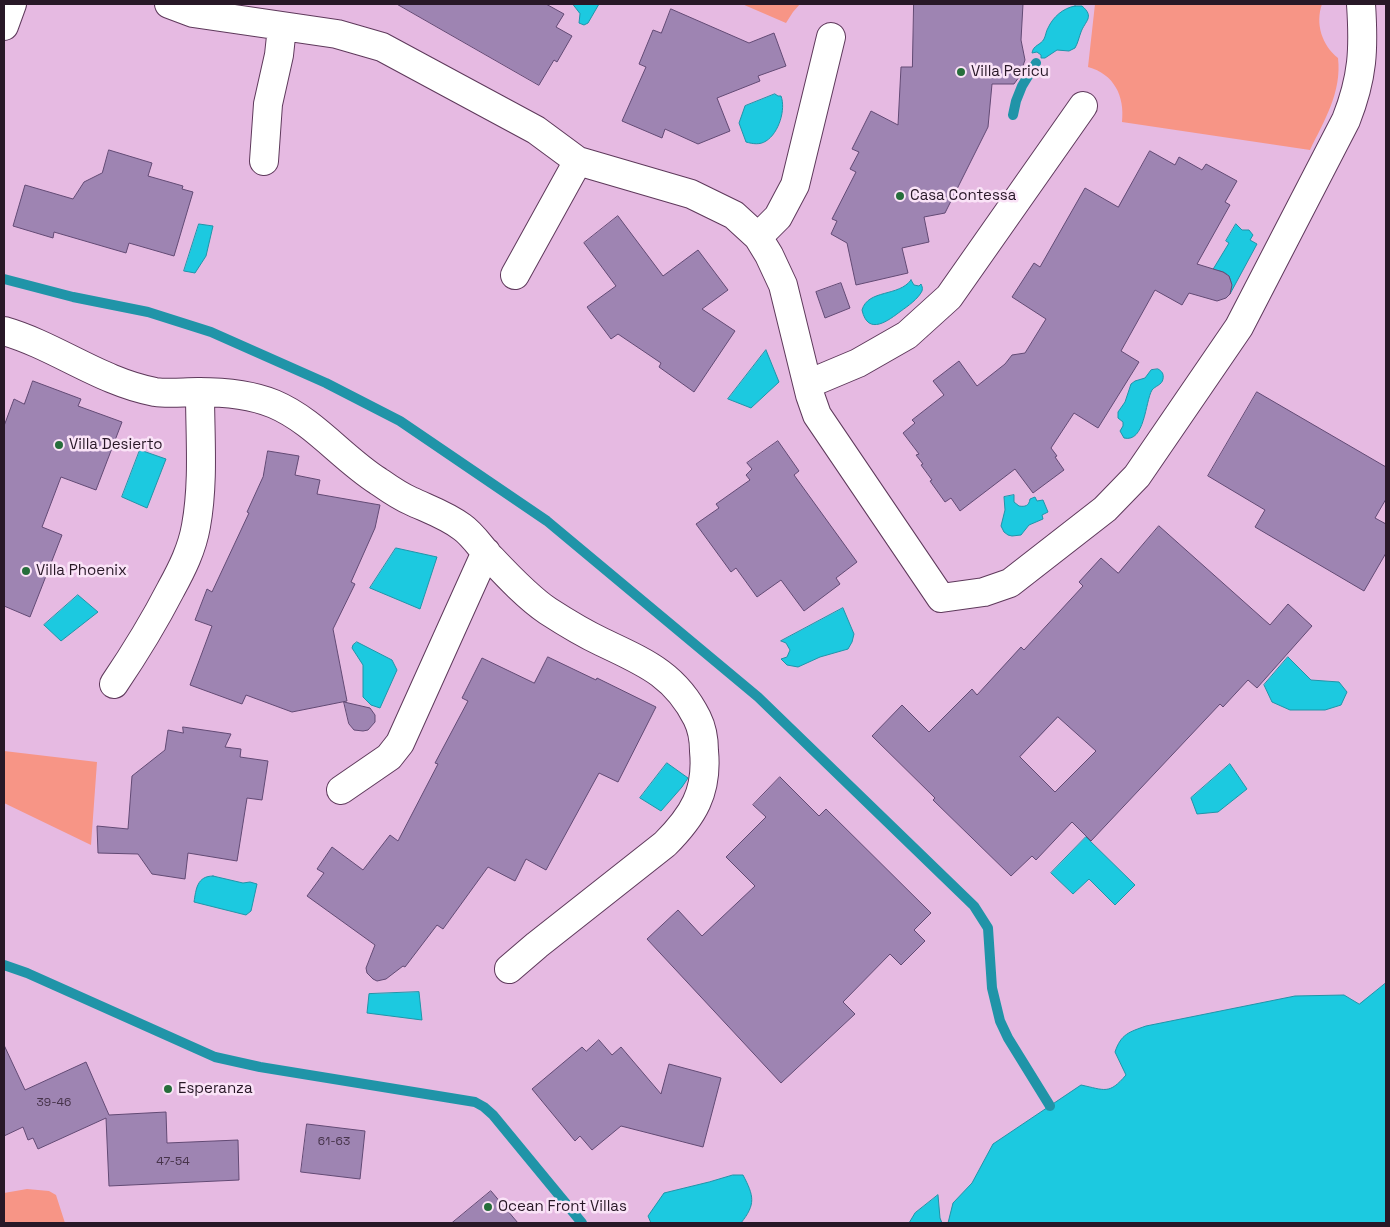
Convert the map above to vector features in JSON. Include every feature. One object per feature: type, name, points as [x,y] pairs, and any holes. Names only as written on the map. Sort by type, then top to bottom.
[{"type":"lane","points":[[4,26],[12,4]]},
{"type":"lane","points":[[169,4],[193,13],[337,34],[382,48],[536,130],[578,161],[698,197],[734,215],[758,237],[783,285],[813,405],[824,427],[941,598],[984,592],[1010,583],[1092,521],[1128,486],[1146,463],[1239,327],[1263,284],[1349,113],[1356,91],[1362,60],[1364,40],[1361,4]]},
{"type":"lane","points":[[264,161],[268,104],[279,55],[282,27]]},
{"type":"lane","points":[[758,237],[778,218],[795,185],[831,37]]},
{"type":"lane","points":[[808,384],[858,363],[906,335],[949,297],[1083,106]]},
{"type":"lane","points":[[515,275],[578,161]]},
{"type":"lane","points":[[4,331],[24,337],[86,368],[120,382],[155,392],[239,394],[274,404],[322,436],[351,462],[377,481],[409,500],[438,512],[463,528],[544,609],[572,627],[653,668],[664,676],[685,700],[698,721],[704,742],[703,786],[696,806],[681,828],[665,844],[509,969]]},
{"type":"lane","points":[[114,684],[151,628],[187,559],[194,536],[199,502],[200,392]]},
{"type":"lane","points":[[341,790],[389,757],[400,743],[486,552]]},
{"type":"shaded area","points":[[742,4],[800,4],[786,23]]},
{"type":"shaded area","points":[[1095,4],[1322,4],[1319,19],[1321,34],[1332,53],[1338,58],[1339,71],[1331,106],[1310,150],[1122,122],[1122,103],[1116,87],[1105,75],[1088,67]]},
{"type":"shaded area","points":[[4,751],[97,762],[91,845],[4,803]]},
{"type":"shaded area","points":[[27,1189],[49,1191],[56,1195],[65,1223],[4,1223],[4,1193]]},
{"type":"water","points":[[573,4],[599,4],[588,23],[584,25],[579,23],[580,14]]},
{"type":"water","points":[[1082,6],[1086,10],[1088,19],[1075,48],[1069,51],[1057,50],[1045,58],[1041,58],[1041,55],[1037,52],[1032,53],[1034,48],[1044,39],[1047,29],[1056,17],[1066,9]]},
{"type":"water","points":[[775,94],[781,96],[783,107],[775,132],[766,141],[761,143],[746,142],[739,123],[745,106]]},
{"type":"water","points":[[199,224],[213,226],[206,256],[195,273],[184,271]]},
{"type":"water","points":[[1236,224],[1242,230],[1249,230],[1253,235],[1250,240],[1257,244],[1230,294],[1231,284],[1226,273],[1212,271],[1229,243],[1226,241]]},
{"type":"water","points":[[911,280],[914,285],[919,286],[921,284],[922,287],[922,291],[915,300],[885,322],[874,325],[869,323],[862,310],[865,303],[877,296],[899,289]]},
{"type":"water","points":[[766,350],[779,382],[751,408],[728,399]]},
{"type":"water","points":[[1158,369],[1162,373],[1163,379],[1152,390],[1140,428],[1131,438],[1124,438],[1120,431],[1123,422],[1118,418],[1118,412],[1125,402],[1131,384],[1145,378],[1151,370]]},
{"type":"water","points":[[140,450],[166,459],[147,508],[122,497]]},
{"type":"water","points":[[1014,495],[1014,502],[1019,506],[1026,506],[1030,499],[1035,497],[1037,501],[1043,500],[1048,512],[1042,515],[1043,519],[1029,525],[1021,535],[1012,536],[1004,532],[1001,526],[1005,510],[1004,497]]},
{"type":"water","points":[[396,548],[437,557],[420,609],[370,588]]},
{"type":"water","points":[[78,595],[98,612],[61,641],[44,625]]},
{"type":"water","points":[[843,608],[854,634],[848,649],[820,657],[798,667],[787,665],[781,659],[787,657],[790,650],[786,643],[781,641]]},
{"type":"water","points":[[357,642],[392,660],[397,670],[380,708],[371,705],[363,697],[363,665],[352,648]]},
{"type":"water","points":[[1288,657],[1311,680],[1339,682],[1347,692],[1341,705],[1325,710],[1290,710],[1272,702],[1264,685]]},
{"type":"water","points":[[667,763],[688,778],[661,811],[640,798]]},
{"type":"water","points":[[1230,764],[1247,789],[1218,812],[1197,814],[1191,798]]},
{"type":"water","points":[[1086,837],[1135,885],[1115,905],[1089,879],[1073,894],[1051,873]]},
{"type":"water","points":[[213,876],[243,883],[257,884],[251,911],[246,915],[194,902],[200,881]]},
{"type":"water","points":[[1386,983],[1386,1223],[948,1223],[953,1203],[972,1183],[993,1144],[1081,1085],[1101,1089],[1111,1088],[1126,1075],[1115,1052],[1126,1034],[1146,1026],[1295,996],[1344,995],[1359,1004]]},
{"type":"water","points":[[419,992],[422,1020],[367,1013],[369,994]]},
{"type":"water","points":[[733,1175],[743,1175],[752,1200],[749,1210],[741,1223],[651,1223],[648,1216],[664,1193]]},
{"type":"water","points":[[938,1195],[942,1223],[909,1223],[915,1213]]},
{"type":"building","points":[[397,4],[546,4],[564,14],[556,27],[572,36],[557,62],[554,60],[539,85]]},
{"type":"building","points":[[914,4],[1023,4],[1021,40],[1025,60],[1019,77],[1014,84],[992,84],[988,127],[945,213],[924,217],[929,242],[902,248],[908,273],[856,285],[847,243],[831,234],[837,221],[832,219],[856,172],[850,169],[859,152],[852,149],[871,111],[898,125],[901,67],[912,67]]},
{"type":"building","points":[[671,9],[749,43],[774,33],[786,66],[758,76],[760,81],[717,98],[730,131],[698,144],[665,129],[662,138],[622,121],[646,67],[639,64],[653,30],[661,33]]},
{"type":"building","points":[[109,150],[152,163],[148,176],[183,186],[182,189],[193,192],[174,256],[129,243],[126,253],[54,232],[53,238],[13,226],[25,185],[73,199],[84,182],[102,173]]},
{"type":"building","points":[[1150,151],[1175,165],[1179,157],[1202,170],[1206,164],[1237,181],[1225,202],[1230,205],[1197,264],[1223,272],[1229,276],[1232,285],[1230,294],[1226,298],[1217,301],[1189,293],[1182,305],[1155,290],[1121,351],[1139,362],[1098,428],[1074,413],[1051,448],[1064,470],[1033,493],[1015,469],[960,511],[951,498],[945,502],[921,465],[923,464],[916,455],[919,454],[903,433],[915,423],[912,420],[944,395],[933,381],[959,361],[977,386],[1005,364],[1012,355],[1025,353],[1046,319],[1012,297],[1034,263],[1040,267],[1085,188],[1118,207]]},
{"type":"building","points":[[618,216],[663,276],[698,250],[728,290],[702,309],[735,331],[694,392],[659,367],[661,363],[618,334],[611,339],[587,307],[616,286],[584,243]]},
{"type":"building","points":[[841,283],[850,308],[825,318],[816,292]]},
{"type":"building","points":[[33,381],[81,399],[78,406],[122,422],[96,490],[61,477],[42,527],[62,535],[30,617],[4,606],[4,426],[14,399],[24,404]]},
{"type":"building","points":[[1257,392],[1386,467],[1386,499],[1375,518],[1386,524],[1386,553],[1364,591],[1255,527],[1265,510],[1208,476]]},
{"type":"building","points":[[778,441],[799,471],[794,475],[857,562],[836,578],[840,584],[804,611],[781,580],[757,597],[736,568],[731,572],[696,524],[719,508],[716,504],[750,480],[746,475],[752,469],[747,463]]},
{"type":"building","points":[[268,451],[299,456],[295,475],[320,480],[317,494],[380,505],[375,528],[351,582],[355,584],[333,629],[347,701],[292,712],[246,695],[242,704],[190,685],[212,626],[195,620],[207,589],[212,592],[249,513],[247,512],[263,477]]},
{"type":"building","points":[[1159,526],[1270,625],[1288,604],[1312,626],[1257,688],[1248,680],[1223,707],[1220,704],[1091,841],[1072,822],[1036,860],[1032,856],[1011,876],[933,800],[935,798],[872,736],[902,705],[929,732],[972,689],[977,695],[1021,647],[1024,650],[1083,586],[1079,582],[1101,558],[1118,573]],"holes":[[[1058,717],[1096,751],[1055,792],[1020,757]]]},
{"type":"building","points":[[548,657],[596,680],[597,678],[656,707],[618,782],[599,773],[546,870],[526,859],[515,881],[488,867],[443,929],[437,925],[405,967],[403,966],[386,979],[377,981],[373,979],[367,973],[366,968],[375,945],[307,896],[324,873],[317,869],[332,847],[363,870],[390,835],[398,841],[438,764],[435,763],[468,701],[462,698],[482,658],[534,683]]},
{"type":"building","points":[[344,702],[370,708],[375,715],[375,722],[368,730],[354,730],[349,724]]},
{"type":"building","points":[[183,727],[231,734],[225,747],[241,749],[240,757],[268,761],[262,800],[247,798],[237,861],[188,853],[185,879],[152,874],[138,854],[98,853],[97,826],[128,829],[132,776],[165,750],[168,730],[183,733]]},
{"type":"building","points":[[780,777],[819,816],[826,809],[931,913],[914,930],[925,941],[901,965],[890,954],[843,1002],[855,1014],[781,1083],[647,939],[678,910],[702,936],[755,886],[726,857],[766,817],[753,805]]},
{"type":"building","points":[[599,1040],[612,1055],[621,1047],[661,1094],[669,1064],[721,1078],[703,1147],[621,1126],[592,1150],[580,1136],[575,1141],[532,1089],[582,1047],[586,1051]]},
{"type":"building","points":[[4,1045],[25,1090],[86,1062],[109,1115],[166,1112],[167,1143],[238,1140],[239,1180],[109,1186],[106,1118],[38,1149],[33,1138],[28,1140],[23,1127],[4,1136]]},
{"type":"building","points":[[307,1124],[365,1131],[360,1179],[301,1172]]},
{"type":"building","name":"Ocean Front Villas","points":[[491,1191],[518,1223],[452,1223]]},
{"type":"waterway","points":[[1013,115],[1022,86],[1036,63]]},
{"type":"waterway","points":[[4,279],[73,297],[148,312],[211,332],[326,383],[400,421],[547,521],[758,697],[974,906],[988,928],[992,988],[1000,1021],[1008,1038],[1050,1106]]},
{"type":"waterway","points":[[4,965],[27,973],[215,1057],[260,1067],[475,1102],[493,1115],[582,1223]]},
{"type":"place","name":"Villa Pericu","points":[[961,72]]},
{"type":"place","name":"Casa Contessa","points":[[900,196]]},
{"type":"place","name":"Villa Desierto","points":[[59,445]]},
{"type":"place","name":"Villa Phoenix","points":[[26,571]]},
{"type":"place","name":"Esperanza","points":[[168,1089]]},
{"type":"place","name":"Ocean Front Villas","points":[[488,1207]]}]
